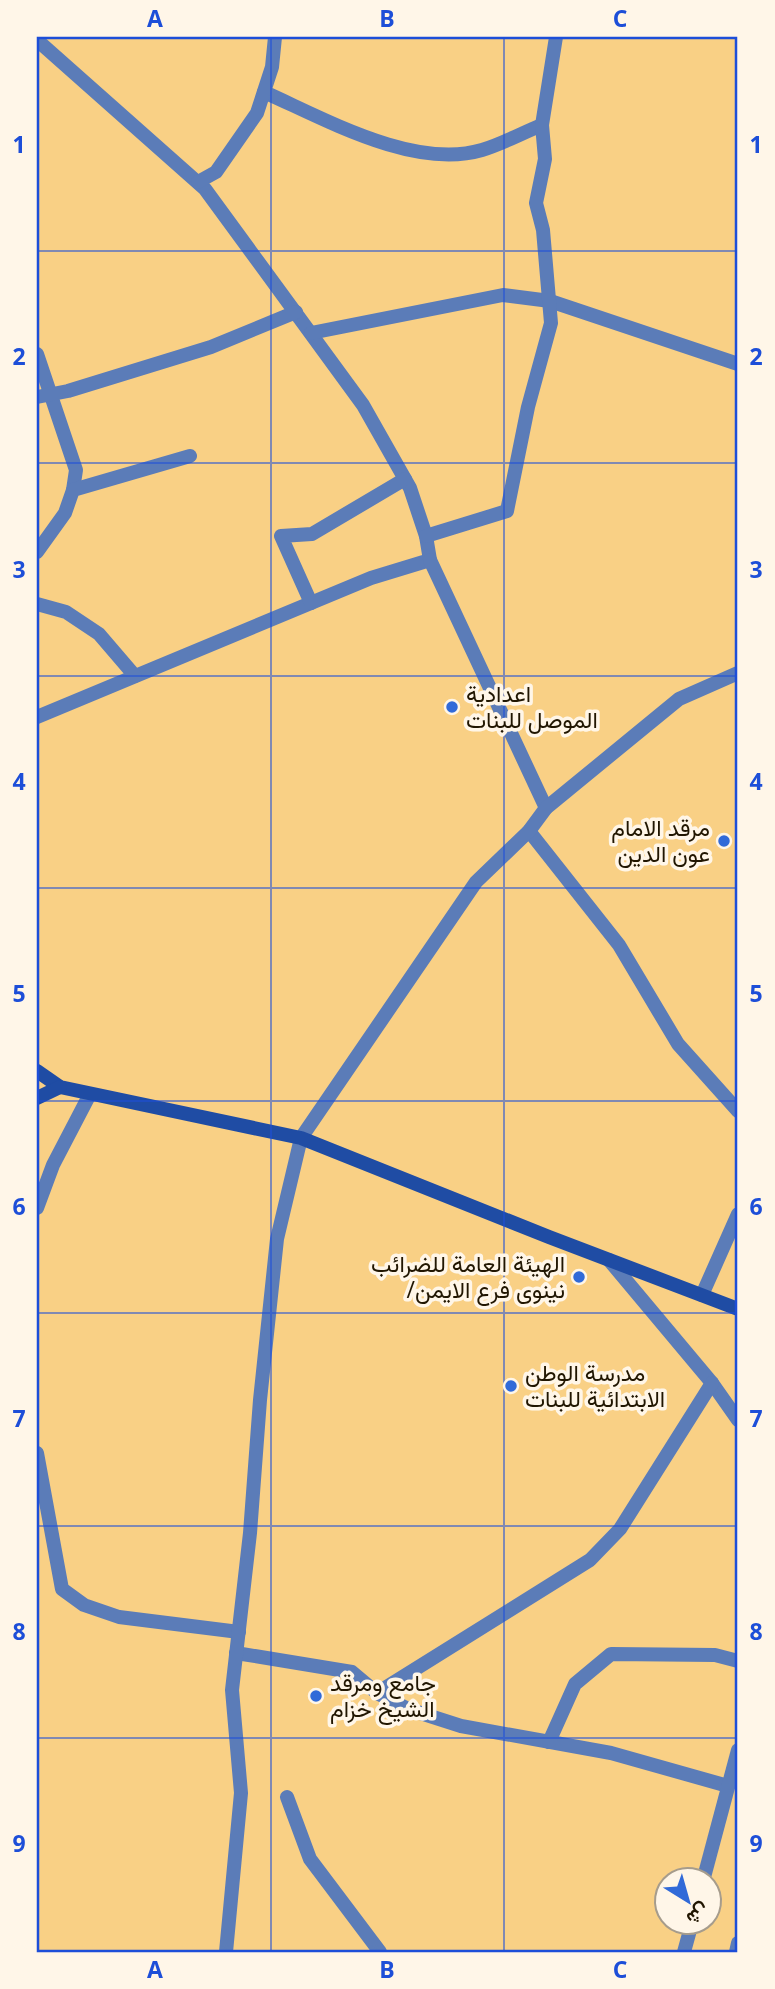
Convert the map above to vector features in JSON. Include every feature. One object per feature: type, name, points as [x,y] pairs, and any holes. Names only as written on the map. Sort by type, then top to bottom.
[{"type":"main road","points":[[37,1071],[60,1087],[301,1139],[738,1309]]},
{"type":"main road","points":[[37,1098],[60,1087]]},
{"type":"street","points":[[198,182],[216,172],[257,113],[272,67],[275,37]]},
{"type":"street","points":[[426,536],[507,511],[528,407],[551,323],[543,230],[536,204],[545,159],[542,125],[556,37]]},
{"type":"street","points":[[37,40],[205,189],[363,405],[410,488],[426,536],[430,560],[546,808]]},
{"type":"street","points":[[264,92],[396,146],[442,154],[481,150],[542,125]]},
{"type":"street","points":[[312,333],[503,295],[550,301],[738,364]]},
{"type":"street","points":[[44,396],[211,347],[296,312]]},
{"type":"street","points":[[37,354],[44,396],[76,470],[65,513],[37,552]]},
{"type":"street","points":[[73,490],[190,456]]},
{"type":"street","points":[[311,603],[281,536],[312,534],[405,479]]},
{"type":"street","points":[[37,718],[371,578],[430,560]]},
{"type":"street","points":[[37,604],[66,612],[99,634],[135,676]]},
{"type":"street","points":[[226,1952],[241,1793],[232,1690],[277,1239],[301,1139],[476,882],[529,831],[546,808],[679,699],[738,673]]},
{"type":"street","points":[[529,831],[619,945],[678,1044],[738,1111]]},
{"type":"street","points":[[37,1208],[53,1165],[90,1094]]},
{"type":"street","points":[[702,1295],[738,1214]]},
{"type":"street","points":[[609,1260],[712,1382],[738,1420]]},
{"type":"street","points":[[377,1693],[590,1560],[620,1529],[712,1382]]},
{"type":"street","points":[[37,1453],[41,1491],[62,1589],[84,1605],[119,1617],[239,1632]]},
{"type":"street","points":[[236,1653],[352,1672],[377,1693],[408,1709],[461,1726],[611,1753],[728,1786]]},
{"type":"street","points":[[549,1742],[575,1684],[611,1654],[715,1655],[738,1661]]},
{"type":"street","points":[[707,1867],[738,1750]]},
{"type":"street","points":[[287,1797],[310,1859],[380,1952]]},
{"type":"street","points":[[736,1952],[738,1943]]},
{"type":"place","name":"اعدادية الموصل للبنات","points":[[452,707]]},
{"type":"place","name":"مرقد الامام عون الدين","points":[[724,841]]},
{"type":"place","name":"الهيئة العامة للضرائب /نينوى فرع الايمن","points":[[579,1277]]},
{"type":"place","name":"مدرسة الوطن الابتدائية للبنات","points":[[511,1386]]},
{"type":"place","name":"جامع ومرقد الشيخ خزام","points":[[316,1696]]}]
